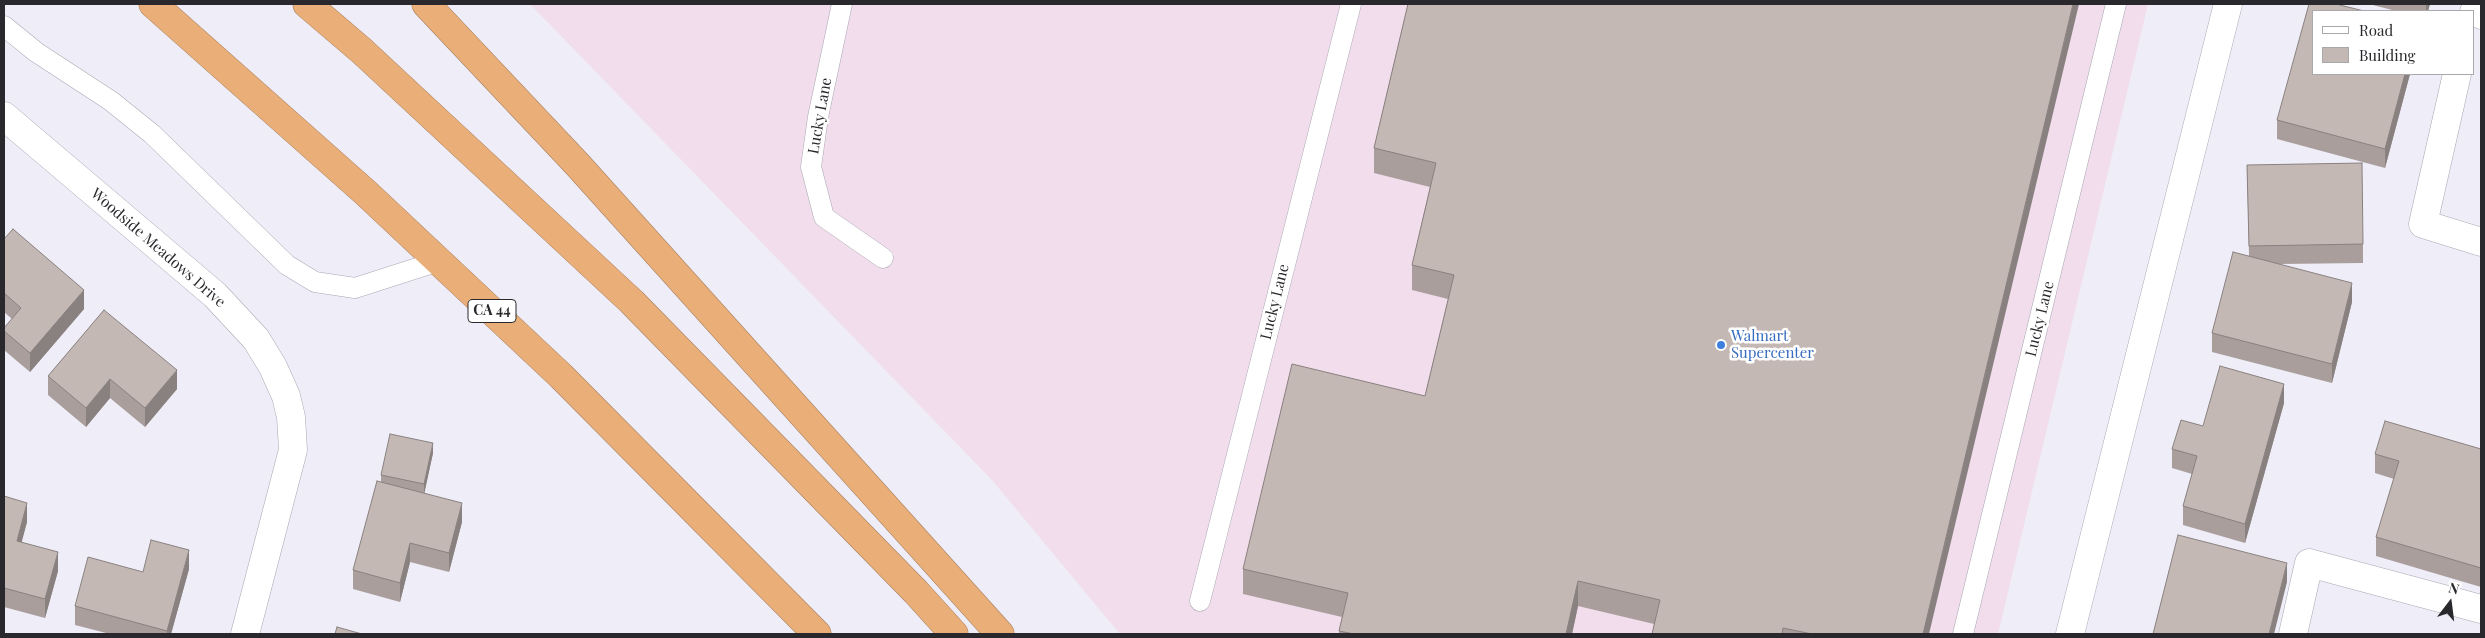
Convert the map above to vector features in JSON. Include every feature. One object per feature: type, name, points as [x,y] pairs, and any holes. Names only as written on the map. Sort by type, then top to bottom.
[{"type":"highway","name":"CA 44","points":[[153,4],[366,193],[561,376],[817,634]]},
{"type":"highway","points":[[307,4],[362,51],[632,302],[916,592],[954,634]]},
{"type":"highway","points":[[426,4],[584,171],[1000,634]]},
{"type":"street","points":[[2070,634],[2228,4]]},
{"type":"street","points":[[2457,75],[2422,224],[2481,242]]},
{"type":"street","name":"Woodside Meadows Drive","points":[[4,116],[215,295],[256,340],[273,367],[286,396],[291,418],[293,450],[245,634]]},
{"type":"street","points":[[2294,634],[2309,563],[2481,609]]},
{"type":"lane","name":"Lucky Lane","points":[[842,4],[818,117],[811,167],[824,217],[882,258]]},
{"type":"lane","name":"Lucky Lane","points":[[1200,601],[1351,4]]},
{"type":"lane","name":"Lucky Lane","points":[[1963,634],[2116,4]]},
{"type":"lane","points":[[4,26],[36,52],[111,100],[152,134],[287,265],[316,282],[355,288],[439,261]]},
{"type":"shaded area","points":[[530,4],[2148,4],[1998,634],[1120,634],[992,480]]},
{"type":"building","name":"Walmart Supercenter","points":[[1408,4],[2073,4],[1923,634],[1812,634],[1783,628],[1782,634],[1652,634],[1660,600],[1578,581],[1566,634],[1354,634],[1339,631],[1348,593],[1243,569],[1292,364],[1425,396],[1454,275],[1412,265],[1436,163],[1374,148]]},
{"type":"building","points":[[2309,4],[2336,4],[2360,10],[2312,10],[2312,75],[2405,75],[2385,149],[2277,120]]},
{"type":"building","points":[[2362,163],[2363,244],[2249,246],[2247,165]]},
{"type":"building","points":[[13,229],[84,290],[30,353],[4,331],[4,328],[21,308],[4,293],[4,239]]},
{"type":"building","points":[[2233,252],[2352,283],[2332,364],[2212,333]]},
{"type":"building","points":[[104,310],[177,370],[145,408],[110,379],[86,408],[48,376]]},
{"type":"building","points":[[2220,366],[2284,384],[2245,524],[2183,506],[2197,456],[2172,449],[2181,420],[2203,426]]},
{"type":"building","points":[[2385,421],[2481,449],[2481,568],[2376,537],[2399,461],[2375,454]]},
{"type":"building","points":[[390,434],[433,443],[424,484],[381,475]]},
{"type":"building","points":[[377,481],[462,503],[449,553],[410,543],[400,583],[353,570]]},
{"type":"building","points":[[4,496],[27,503],[17,541],[58,552],[45,599],[4,588]]},
{"type":"building","points":[[2178,535],[2287,563],[2269,634],[2153,634]]},
{"type":"building","points":[[151,540],[189,550],[167,631],[75,606],[88,557],[143,572]]},
{"type":"building","points":[[337,627],[362,634],[335,634]]},
{"type":"place","name":"Walmart Supercenter","points":[[1721,345]]}]
